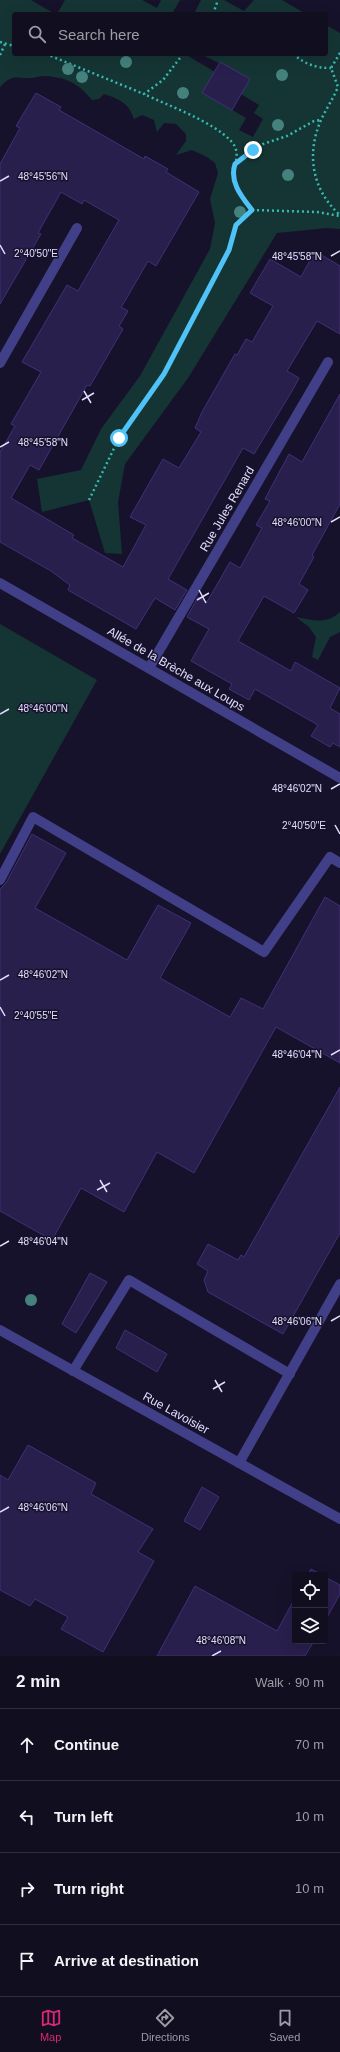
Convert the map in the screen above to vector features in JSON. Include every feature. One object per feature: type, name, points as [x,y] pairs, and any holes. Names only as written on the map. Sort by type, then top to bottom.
[{"type":"street","points":[[0,363],[77,228]]},
{"type":"street","name":"Rue Jules Renard","points":[[149,668],[328,362]]},
{"type":"street","name":"Allée de la Brèche aux Loups","points":[[0,583],[340,778]]},
{"type":"street","points":[[0,880],[33,817],[264,952],[330,857],[340,862]]},
{"type":"street","points":[[74,1371],[129,1280],[290,1374]]},
{"type":"street","points":[[239,1463],[340,1284]]},
{"type":"street","name":"Rue Lavoisier","points":[[0,1330],[340,1518]]},
{"type":"path","points":[[214,12],[218,0]]},
{"type":"path","points":[[0,42],[12,46]]},
{"type":"path","points":[[0,55],[5,44]]},
{"type":"path","points":[[331,68],[340,53]]},
{"type":"path","points":[[51,56],[144,94],[220,132],[234,145],[237,158],[234,178],[240,194],[252,210]]},
{"type":"path","points":[[144,94],[163,80],[181,56]]},
{"type":"path","points":[[296,56],[302,61],[318,68],[331,68]]},
{"type":"path","points":[[331,68],[339,86],[322,120],[312,154],[314,174],[318,187],[324,197],[340,215]]},
{"type":"path","points":[[235,164],[263,144],[287,136],[314,121],[322,120]]},
{"type":"path","points":[[89,500],[119,438],[164,374],[229,250],[236,225],[252,210],[317,212],[340,215]]},
{"type":"green space","points":[[0,0],[31,0],[52,12],[12,12],[12,56],[188,56],[215,72],[203,93],[246,118],[239,130],[253,137],[263,119],[254,113],[259,105],[241,94],[250,79],[205,56],[328,56],[328,26],[340,33],[340,229],[327,228],[277,233],[188,378],[125,464],[118,502],[122,554],[105,553],[89,500],[42,512],[37,479],[81,470],[101,429],[140,376],[210,249],[215,223],[210,199],[218,173],[215,163],[207,157],[192,150],[176,155],[186,141],[186,134],[176,124],[164,123],[157,132],[154,120],[142,115],[134,119],[129,109],[123,102],[104,94],[99,99],[92,100],[82,89],[71,82],[59,78],[44,76],[12,78],[0,87]]},
{"type":"green space","points":[[65,0],[142,0],[157,8],[161,0],[180,0],[173,12],[58,12]]},
{"type":"green space","points":[[201,0],[224,0],[244,11],[254,0],[282,0],[303,12],[195,12]]},
{"type":"green space","points":[[340,612],[340,632],[330,637],[318,660],[312,657],[316,637],[309,627],[296,617],[324,620],[330,619]]},
{"type":"green space","points":[[0,624],[97,680],[0,854]]},
{"type":"building","points":[[220,62],[250,79],[232,110],[202,93]]},
{"type":"building","points":[[36,93],[61,107],[59,110],[144,159],[145,156],[168,169],[166,172],[199,192],[156,266],[148,261],[121,307],[128,311],[119,326],[123,329],[90,386],[87,385],[39,470],[30,465],[11,498],[74,535],[72,538],[123,567],[146,525],[130,517],[163,459],[179,468],[201,432],[195,428],[202,412],[235,354],[237,355],[246,339],[252,342],[273,306],[250,293],[270,259],[301,277],[315,251],[340,266],[340,334],[317,321],[287,371],[299,378],[292,391],[254,454],[243,448],[168,579],[187,590],[175,610],[155,598],[136,629],[68,590],[70,585],[51,571],[0,542],[0,452],[15,426],[11,424],[41,372],[22,362],[67,285],[78,291],[119,220],[84,200],[82,204],[61,192],[38,233],[41,234],[0,304],[0,164],[20,128],[16,126]]},
{"type":"building","points":[[340,394],[340,504],[312,555],[314,557],[299,584],[308,590],[294,613],[264,596],[238,641],[291,671],[295,662],[340,688],[330,708],[340,714],[340,747],[333,743],[330,747],[311,736],[318,725],[255,689],[249,700],[229,689],[232,684],[191,661],[209,629],[187,617],[198,597],[207,602],[230,562],[240,568],[262,528],[256,525],[270,501],[265,499],[289,454],[302,462]]},
{"type":"building","points":[[32,834],[66,853],[35,908],[127,960],[158,905],[191,923],[160,978],[230,1017],[241,998],[263,1009],[325,897],[340,906],[340,1063],[276,1027],[194,1173],[157,1152],[124,1212],[81,1188],[52,1240],[0,1211],[0,889],[6,883]]},
{"type":"building","points":[[340,1087],[340,1233],[283,1334],[208,1292],[204,1280],[208,1271],[197,1264],[208,1244],[238,1260],[241,1255],[244,1257]]},
{"type":"building","points":[[90,1273],[107,1282],[76,1333],[62,1324]]},
{"type":"building","points":[[125,1330],[167,1354],[157,1372],[116,1348]]},
{"type":"building","points":[[28,1445],[96,1483],[91,1494],[153,1529],[138,1552],[154,1561],[103,1652],[61,1629],[68,1617],[35,1599],[30,1606],[0,1590],[0,1475],[8,1480]]},
{"type":"building","points":[[202,1487],[219,1497],[200,1530],[184,1521]]},
{"type":"building","points":[[311,1569],[316,1572],[310,1572]]},
{"type":"building","points":[[328,1579],[340,1585],[340,1594],[328,1616]]},
{"type":"building","points":[[195,1586],[277,1631],[292,1604],[292,1644],[312,1644],[305,1656],[157,1656]]},
{"type":"route","points":[[119,438],[164,374],[229,250],[236,225],[252,210],[240,194],[234,178],[234,168],[235,164],[253,150]]}]
